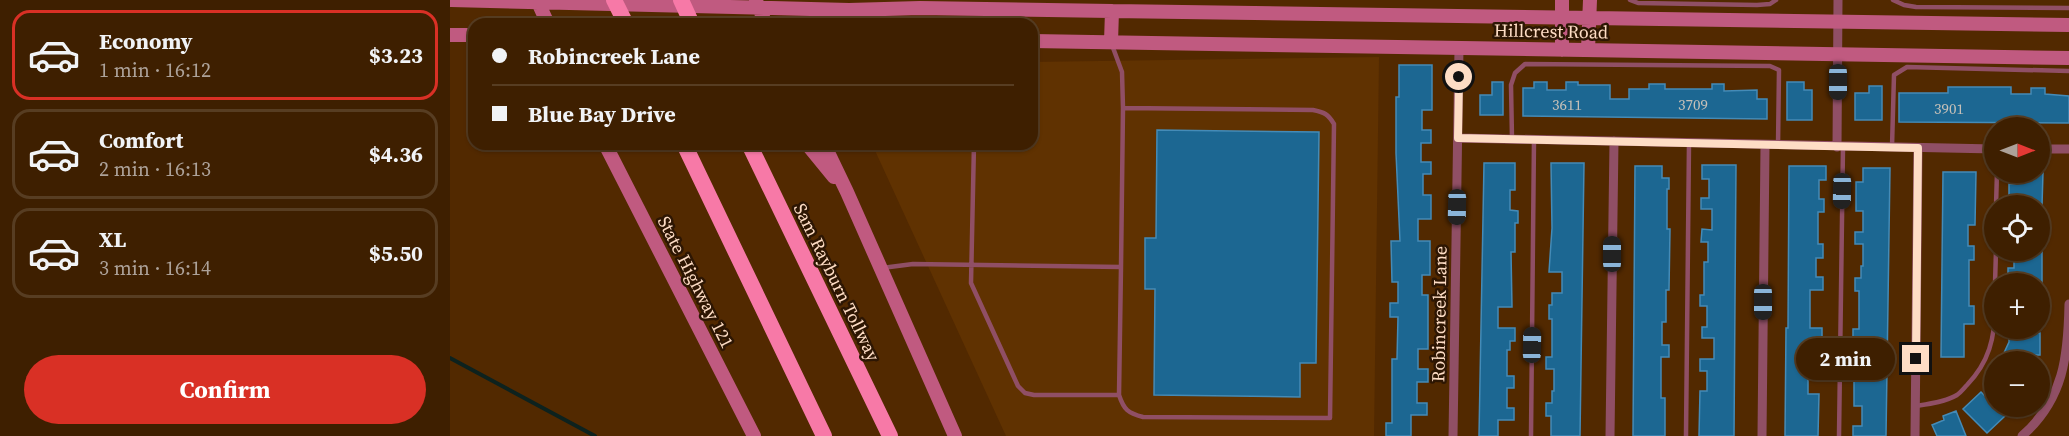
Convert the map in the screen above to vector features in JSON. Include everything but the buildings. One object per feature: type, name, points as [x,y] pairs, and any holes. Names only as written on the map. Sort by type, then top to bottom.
[{"type":"highway","points":[[614,0],[623,18]]},
{"type":"highway","points":[[681,0],[689,18]]},
{"type":"highway","points":[[687,150],[824,436]]},
{"type":"highway","name":"Sam Rayburn Tollway","points":[[752,150],[890,436]]},
{"type":"main road","name":"Hillcrest Road","points":[[452,0],[1112,5],[1562,18],[2069,25]]},
{"type":"main road","points":[[1562,0],[1562,50]]},
{"type":"main road","points":[[1588,50],[1590,0]]},
{"type":"main road","points":[[537,1],[545,18]]},
{"type":"main road","points":[[758,4],[764,18]]},
{"type":"main road","points":[[1111,42],[1112,5]]},
{"type":"main road","points":[[450,35],[468,35]]},
{"type":"main road","name":"Hillcrest Road","points":[[1038,41],[2069,58]]},
{"type":"main road","name":"State Highway 121","points":[[608,150],[754,436]]},
{"type":"main road","points":[[812,150],[848,192]]},
{"type":"main road","points":[[827,150],[848,192],[879,268],[955,436]]},
{"type":"main road","points":[[835,150],[848,192]]},
{"type":"street","points":[[1838,0],[1840,147]]},
{"type":"street","name":"Robincreek Lane","points":[[1454,436],[1460,48]]},
{"type":"street","points":[[1458,138],[1984,149]]},
{"type":"street","points":[[1610,436],[1614,141]]},
{"type":"street","points":[[1762,436],[1765,146]]},
{"type":"street","points":[[1916,436],[1918,148]]},
{"type":"street","points":[[2050,149],[2069,149]]},
{"type":"street","points":[[2022,436],[2037,421],[2050,400],[2063,371],[2068,341],[2069,304]]},
{"type":"lane","points":[[1630,0],[1638,3],[1757,5],[1770,4],[1776,0]]},
{"type":"lane","points":[[1893,0],[1916,7],[2069,8]]},
{"type":"lane","points":[[1111,42],[1122,72],[1119,395],[1124,408],[1130,414],[1143,417],[1330,418],[1334,124],[1324,111],[1312,110],[1123,108]]},
{"type":"lane","points":[[1512,139],[1511,85],[1515,72],[1525,64],[1770,66],[1779,70],[1778,146]]},
{"type":"lane","points":[[1892,148],[1894,75],[1907,67],[2069,71]]},
{"type":"lane","points":[[1531,436],[1534,139]]},
{"type":"lane","points":[[1686,436],[1689,143]]},
{"type":"lane","points":[[1839,436],[1840,147]]},
{"type":"lane","points":[[974,150],[971,283],[1018,386],[1025,393],[1034,395],[1119,395]]},
{"type":"lane","points":[[879,268],[913,264],[1121,267]]},
{"type":"lane","points":[[1916,406],[1937,402],[1958,394],[1976,375],[1986,360],[1993,339]]},
{"type":"shaded area","points":[[1379,57],[1374,436],[1006,436],[875,150],[1038,150],[1038,62]]},
{"type":"waterway","points":[[450,358],[595,436]]},
{"type":"route","points":[[1459,77],[1458,138],[1918,148],[1916,359]]}]
